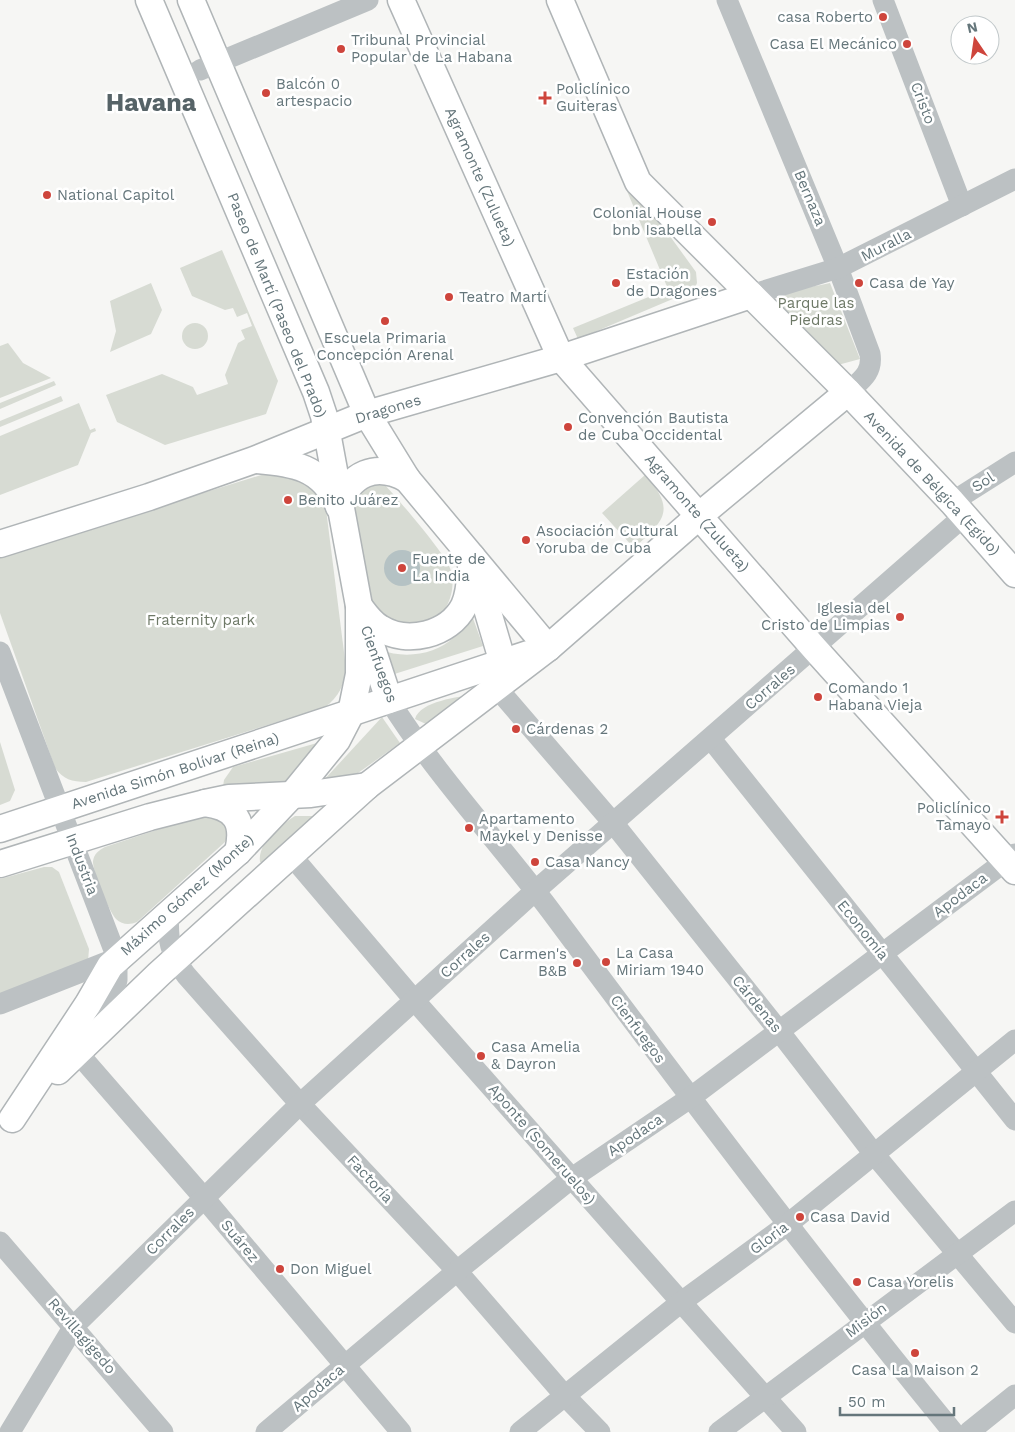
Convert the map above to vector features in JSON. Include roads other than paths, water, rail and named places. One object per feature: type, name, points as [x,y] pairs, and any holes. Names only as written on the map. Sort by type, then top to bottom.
[{"type":"main road","name":"Paseo de Martí (Paseo del Prado)","points":[[149,0],[201,61],[237,111],[367,414],[407,479],[472,557],[499,675]]},
{"type":"main road","name":"Paseo de Martí (Paseo del Prado)","points":[[191,0],[201,61],[202,126],[316,392],[327,430],[339,507],[359,606],[359,674],[351,713]]},
{"type":"main road","name":"Agramonte (Zulueta)","points":[[401,0],[561,358],[814,648],[1012,862]]},
{"type":"main road","name":"Avenida de Bélgica (Egido)","points":[[560,0],[638,182],[848,392],[958,509],[1015,574]]},
{"type":"main road","points":[[202,126],[203,114],[206,109],[216,103],[228,104],[237,111]]},
{"type":"main road","name":"Dragones","points":[[0,544],[149,497],[254,460],[367,414],[561,358],[750,295]]},
{"type":"main road","points":[[254,460],[294,437],[306,426],[313,411],[316,392]]},
{"type":"main road","name":"Máximo Gómez (Monte)","points":[[6,1126],[106,1023],[367,786],[420,746],[499,675],[548,648],[699,516],[848,392]]},
{"type":"main road","points":[[254,460],[289,463],[307,470],[325,483],[333,492],[339,507]]},
{"type":"main road","points":[[339,507],[343,495],[359,476],[384,470],[407,479]]},
{"type":"main road","points":[[674,538],[679,519],[678,492]]},
{"type":"main road","points":[[359,606],[370,621],[388,633],[410,636],[428,634],[442,629],[455,619],[464,607],[468,596],[472,557]]},
{"type":"main road","points":[[472,557],[548,648]]},
{"type":"main road","name":"Cienfuegos","points":[[359,606],[389,700]]},
{"type":"main road","name":"Máximo Gómez (Monte)","points":[[6,1126],[117,958],[238,852],[293,794],[337,740],[351,713],[389,700],[499,675]]},
{"type":"main road","name":"Avenida Simón Bolívar (Reina)","points":[[0,829],[351,713]]},
{"type":"main road","points":[[0,864],[150,817],[205,803],[229,798],[293,794],[367,786]]},
{"type":"main road","points":[[205,803],[219,805],[237,818],[241,829],[238,852]]},
{"type":"street","points":[[201,61],[368,0]]},
{"type":"street","name":"Bernaza","points":[[727,0],[838,268],[871,364],[868,373],[848,392]]},
{"type":"street","name":"Cristo","points":[[883,0],[962,206]]},
{"type":"street","name":"Muralla","points":[[750,295],[838,268],[1015,179]]},
{"type":"street","name":"Sol","points":[[958,509],[1015,462]]},
{"type":"street","name":"Corrales","points":[[10,1432],[74,1326],[300,1104],[535,891],[814,648],[958,509]]},
{"type":"street","name":"Industria","points":[[0,652],[117,958],[117,980],[106,1023]]},
{"type":"street","name":"Cárdenas","points":[[499,675],[874,1154],[1015,1323]]},
{"type":"street","name":"Cienfuegos","points":[[389,700],[420,746],[535,891],[690,1098],[863,1322],[953,1432]]},
{"type":"street","name":"Economía","points":[[710,739],[1015,1120]]},
{"type":"street","name":"Aponte (Someruelos)","points":[[290,854],[680,1303],[796,1432]]},
{"type":"street","name":"Apodaca","points":[[266,1432],[456,1271],[572,1178],[690,1098],[882,954],[1012,862]]},
{"type":"street","name":"Factoría","points":[[169,913],[167,934],[174,960],[300,1104],[456,1271],[566,1397],[600,1432]]},
{"type":"street","points":[[0,1004],[117,958]]},
{"type":"street","name":"Gloria","points":[[520,1432],[566,1397],[680,1303],[788,1224],[1015,1040]]},
{"type":"street","name":"Suárez","points":[[77,1052],[204,1198],[401,1432]]},
{"type":"street","name":"Misión","points":[[719,1432],[863,1322],[1015,1211]]},
{"type":"street","name":"Revillagigedo","points":[[0,1242],[163,1432]]},
{"type":"street","points":[[970,1432],[1015,1395]]},
{"type":"place","name":"casa Roberto","points":[[883,17]]},
{"type":"place","name":"Casa El Mecánico","points":[[907,44]]},
{"type":"place","name":"Tribunal Provincial Popular de La Habana","points":[[341,49]]},
{"type":"place","name":"Balcón 0 artespacio","points":[[266,93]]},
{"type":"place","name":"Policlínico Guiteras","points":[[545,98]]},
{"type":"place","name":"National Capitol","points":[[47,195]]},
{"type":"place","name":"Colonial House bnb Isabella","points":[[712,222]]},
{"type":"place","name":"Estación de Dragones","points":[[616,283]]},
{"type":"place","name":"Casa de Yay","points":[[859,283]]},
{"type":"place","name":"Teatro Martí","points":[[449,297]]},
{"type":"place","name":"Escuela Primaria Concepción Arenal","points":[[385,321]]},
{"type":"place","name":"Convención Bautista de Cuba Occidental","points":[[568,427]]},
{"type":"place","name":"Benito Juárez","points":[[288,500]]},
{"type":"place","name":"Asociación Cultural Yoruba de Cuba","points":[[526,540]]},
{"type":"place","name":"Fuente de La India","points":[[402,568]]},
{"type":"place","name":"Iglesia del Cristo de Limpias","points":[[900,617]]},
{"type":"place","name":"Comando 1 Habana Vieja","points":[[818,697]]},
{"type":"place","name":"Cárdenas 2","points":[[516,729]]},
{"type":"place","name":"Policlínico Tamayo","points":[[1002,817]]},
{"type":"place","name":"Apartamento Maykel y Denisse","points":[[469,828]]},
{"type":"place","name":"Casa Nancy","points":[[535,862]]},
{"type":"place","name":"La Casa Miriam 1940","points":[[606,962]]},
{"type":"place","name":"Carmen's B&B","points":[[577,963]]},
{"type":"place","name":"Casa Amelia & Dayron","points":[[481,1056]]},
{"type":"place","name":"Casa David","points":[[800,1217]]},
{"type":"place","name":"Don Miguel","points":[[280,1269]]},
{"type":"place","name":"Casa Yorelis","points":[[857,1282]]},
{"type":"place","name":"Casa La Maison 2","points":[[915,1353]]},
{"type":"district","name":"Havana","points":[[151,102]]},
{"type":"park label","name":"Parque las Piedras","points":[[816,312]]},
{"type":"park label","name":"Fraternity park","points":[[201,620]]}]
